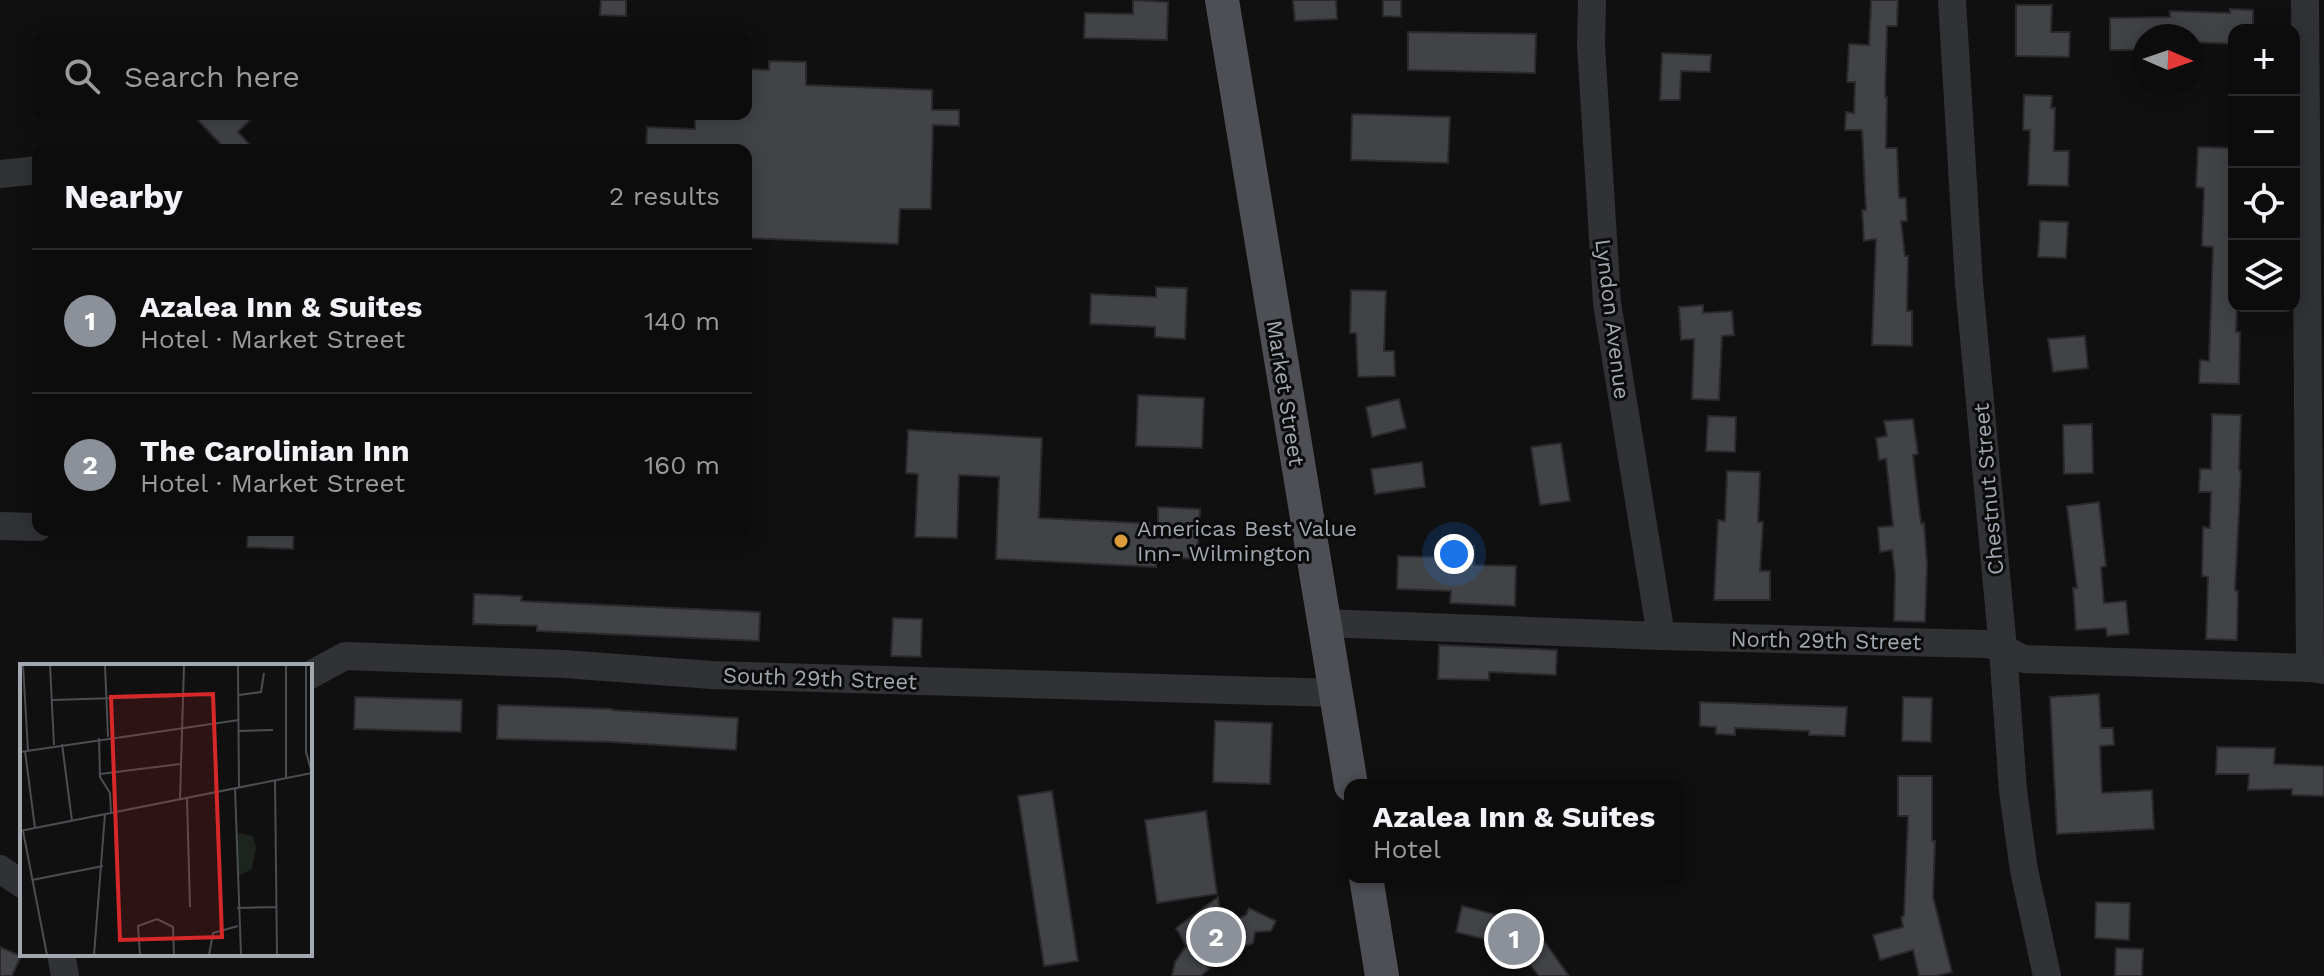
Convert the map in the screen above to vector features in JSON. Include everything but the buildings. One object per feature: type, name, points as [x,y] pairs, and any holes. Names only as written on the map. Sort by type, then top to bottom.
[{"type":"main road","name":"Market Street","points":[[1222,0],[1350,779]]},
{"type":"main road","points":[[1367,883],[1382,976]]},
{"type":"street","name":"Lyndon Avenue","points":[[1592,0],[1591,46],[1607,303],[1661,636]]},
{"type":"street","name":"Chestnut Street","points":[[1952,0],[1969,284],[2017,832],[2047,976]]},
{"type":"street","points":[[2305,0],[2317,669]]},
{"type":"street","points":[[0,174],[32,171]]},
{"type":"street","points":[[0,526],[32,527]]},
{"type":"street","name":"North 29th Street","points":[[1324,623],[1985,644],[2024,659],[2317,669]]},
{"type":"street","name":"South 29th Street","points":[[312,674],[345,656],[564,664],[712,675],[1336,693]]},
{"type":"street","points":[[0,869],[20,883]]},
{"type":"street","points":[[61,956],[65,976]]},
{"type":"place","name":"Americas Best Value Inn- Wilmington","points":[[1121,541]]},
{"type":"place","name":"The Carolinian Inn","points":[[1216,937]]},
{"type":"place","name":"Azalea Inn & Suites","points":[[1514,939]]}]
